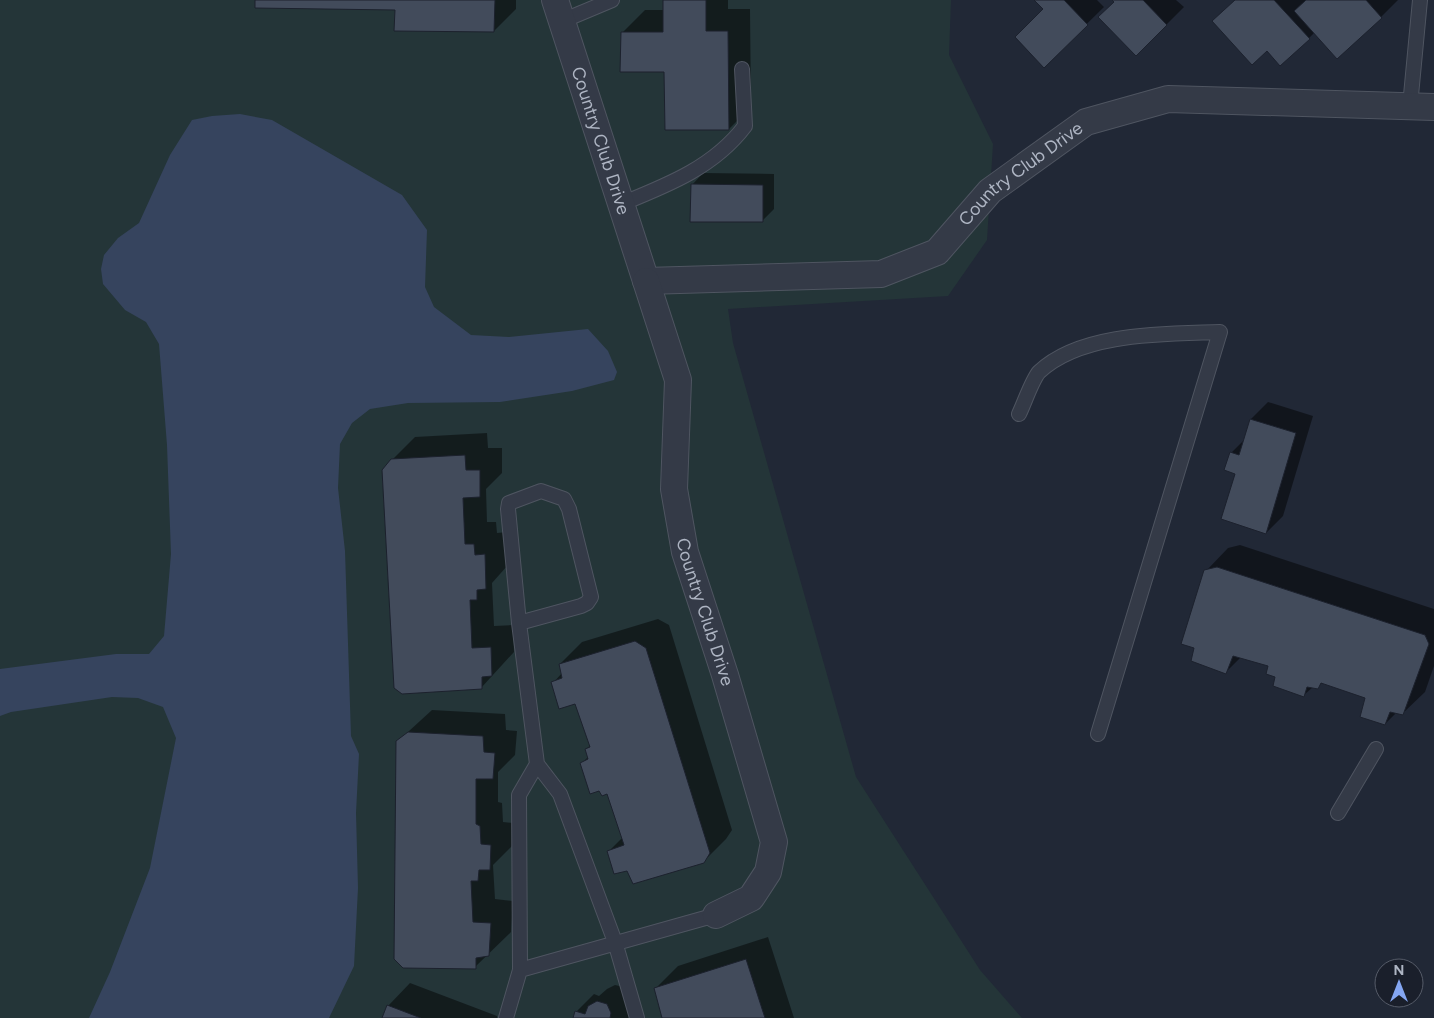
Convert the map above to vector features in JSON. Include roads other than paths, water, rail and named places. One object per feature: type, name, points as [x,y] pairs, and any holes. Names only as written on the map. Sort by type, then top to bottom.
[{"type":"street","name":"Country Club Drive","points":[[559,10],[678,380],[674,489],[685,552],[725,674],[774,842],[768,872],[750,898],[716,915]]},
{"type":"street","name":"Country Club Drive","points":[[646,281],[881,274],[937,252],[990,191],[1086,122],[1168,100],[1422,107]]},
{"type":"lane","points":[[559,10],[607,0]]},
{"type":"lane","points":[[1420,0],[1422,107]]},
{"type":"lane","points":[[621,204],[672,184],[712,160],[734,140],[746,126],[742,69]]},
{"type":"lane","points":[[1019,414],[1038,373],[1074,350],[1118,338],[1220,332],[1098,734]]},
{"type":"lane","points":[[519,623],[581,606],[587,603],[591,596],[569,508],[564,499],[541,491],[509,503],[508,509],[519,623],[537,764],[560,794],[616,942],[637,1018]]},
{"type":"lane","points":[[1338,813],[1376,749]]},
{"type":"lane","points":[[506,1018],[520,970],[520,795],[537,764]]},
{"type":"lane","points":[[520,970],[716,915]]},
{"type":"water","points":[[240,114],[272,120],[402,195],[427,230],[425,287],[434,307],[471,335],[509,337],[588,329],[608,351],[617,372],[614,380],[572,391],[500,402],[408,403],[370,409],[352,423],[340,444],[338,488],[345,551],[351,736],[359,754],[356,813],[358,888],[354,966],[329,1018],[89,1018],[110,972],[150,868],[176,738],[163,707],[138,698],[112,697],[11,712],[0,716],[0,669],[116,654],[149,654],[164,636],[171,554],[167,445],[159,344],[146,322],[125,310],[103,284],[101,269],[104,255],[118,238],[139,223],[170,155],[192,120]]}]
